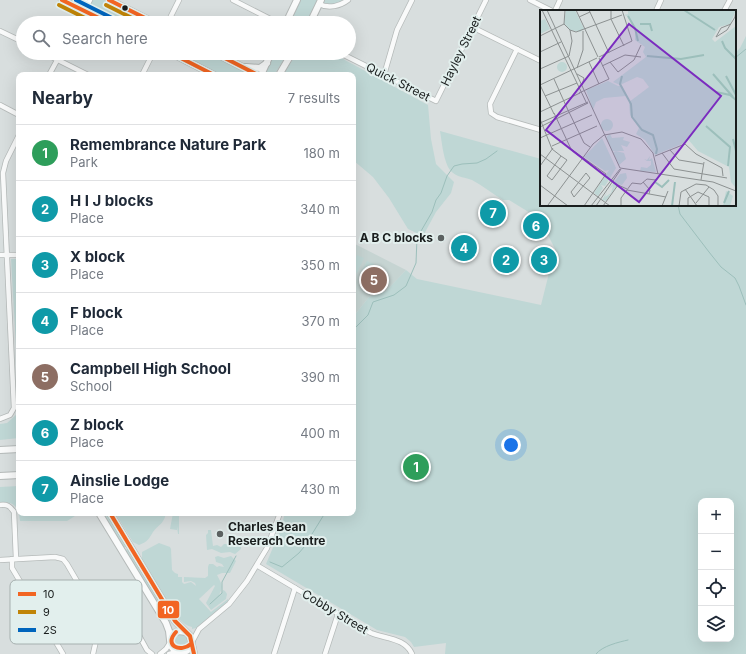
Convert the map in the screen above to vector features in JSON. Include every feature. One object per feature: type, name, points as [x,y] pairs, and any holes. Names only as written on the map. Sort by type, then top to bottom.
[{"type":"main road","points":[[62,0],[94,16]]},
{"type":"main road","points":[[109,0],[141,16]]},
{"type":"main road","points":[[290,16],[298,0]]},
{"type":"main road","points":[[313,16],[320,2]]},
{"type":"main road","points":[[185,60],[208,72]]},
{"type":"main road","points":[[229,60],[254,72]]},
{"type":"main road","points":[[262,72],[268,60]]},
{"type":"main road","points":[[281,72],[288,60]]},
{"type":"main road","points":[[241,66],[260,68],[267,63]]},
{"type":"main road","points":[[0,450],[16,449]]},
{"type":"main road","points":[[0,476],[16,475]]},
{"type":"main road","points":[[101,516],[139,580]]},
{"type":"main road","points":[[112,516],[171,616],[190,636],[194,654]]},
{"type":"main road","points":[[142,584],[167,626],[172,648],[180,653],[187,651],[192,643]]},
{"type":"main road","points":[[170,642],[175,632],[186,632]]},
{"type":"street","points":[[79,16],[85,0]]},
{"type":"street","points":[[82,10],[90,0]]},
{"type":"street","points":[[172,16],[180,0]]},
{"type":"street","points":[[233,0],[264,16]]},
{"type":"street","points":[[320,2],[324,7],[330,7],[348,0]]},
{"type":"street","points":[[384,76],[397,30],[412,0]]},
{"type":"street","name":"Hayley Street","points":[[436,101],[486,0]]},
{"type":"street","points":[[530,0],[551,10]]},
{"type":"street","points":[[554,10],[560,0]]},
{"type":"street","points":[[656,10],[661,0]]},
{"type":"street","points":[[725,10],[730,0]]},
{"type":"street","points":[[472,27],[540,60]]},
{"type":"street","points":[[0,31],[16,39]]},
{"type":"street","points":[[517,49],[490,104],[491,113],[497,117],[540,130]]},
{"type":"street","points":[[51,72],[57,60],[82,72]]},
{"type":"street","points":[[143,72],[149,60]]},
{"type":"street","name":"Quick Street","points":[[353,60],[436,101]]},
{"type":"street","points":[[0,105],[16,113]]},
{"type":"street","points":[[0,419],[10,415],[14,408],[3,173],[6,161],[16,140]]},
{"type":"street","points":[[0,256],[16,255]]},
{"type":"street","points":[[0,505],[5,504],[10,506],[14,512],[14,559],[12,568],[19,580]]},
{"type":"street","points":[[186,632],[199,629],[212,620],[231,601],[258,566],[272,537],[279,516]]},
{"type":"street","points":[[0,560],[55,557],[63,559],[76,580]]},
{"type":"street","name":"Cobby Street","points":[[258,566],[371,633],[400,641],[412,654]]},
{"type":"street","points":[[274,654],[295,588]]},
{"type":"street","points":[[325,654],[338,614]]},
{"type":"street","points":[[192,643],[199,629]]},
{"type":"street","points":[[142,641],[147,650],[152,654]]},
{"type":"street","points":[[160,654],[166,649],[170,642]]},
{"type":"street","points":[[57,644],[63,654]]},
{"type":"street","points":[[93,654],[95,644]]},
{"type":"street","points":[[169,654],[180,653]]},
{"type":"shaded area","points":[[67,0],[105,0],[137,16],[98,16]]},
{"type":"shaded area","points":[[300,0],[319,0],[311,16],[292,16]]},
{"type":"shaded area","points":[[323,0],[346,0],[337,4],[327,5],[321,4]]},
{"type":"shaded area","points":[[746,36],[746,654],[445,654],[446,643],[414,647],[405,637],[377,630],[266,564],[280,531],[284,516],[356,516],[356,313],[369,297],[386,291],[406,270],[417,279],[541,305],[555,249],[540,219],[509,200],[503,200],[472,180],[453,173],[448,167],[445,158],[440,131],[540,159],[540,206],[736,206],[736,52],[740,48]]},
{"type":"shaded area","points":[[186,60],[224,60],[249,72],[209,72]]},
{"type":"shaded area","points":[[270,60],[284,60],[276,72],[264,72]]},
{"type":"shaded area","points":[[293,60],[345,60],[428,105],[431,139],[436,164],[454,182],[451,193],[436,212],[423,236],[408,229],[389,198],[373,177],[356,163],[356,72],[285,72]]},
{"type":"shaded area","points":[[356,245],[406,270],[386,291],[369,297],[356,313]]},
{"type":"shaded area","points":[[357,255],[364,258],[357,273],[356,272]]},
{"type":"shaded area","points":[[11,259],[16,259],[16,346]]},
{"type":"shaded area","points":[[367,261],[374,264],[368,278],[360,274]]},
{"type":"shaded area","points":[[16,415],[16,438],[0,440],[0,424],[7,423]]},
{"type":"shaded area","points":[[16,486],[16,507],[6,502],[0,502],[0,487]]},
{"type":"shaded area","points":[[19,516],[75,516],[67,521],[20,521]]},
{"type":"shaded area","points":[[103,516],[109,516],[127,547],[122,547]]},
{"type":"shaded area","points":[[117,516],[165,516],[163,522],[144,543],[139,545],[133,542]]},
{"type":"shaded area","points":[[172,516],[179,516],[179,534],[177,526],[177,530],[170,529]]},
{"type":"shaded area","points":[[208,530],[211,530],[213,546],[217,545],[221,547],[224,544],[241,544],[241,549],[235,554],[230,552],[221,553],[212,549],[207,550],[206,535]]},
{"type":"shaded area","points":[[159,543],[170,547],[172,570],[178,574],[178,577],[182,577],[182,582],[184,584],[191,582],[196,586],[195,583],[191,581],[184,582],[184,577],[205,578],[208,576],[209,564],[213,564],[217,567],[224,567],[222,564],[216,562],[215,557],[218,556],[224,558],[231,556],[236,561],[230,573],[222,573],[217,575],[222,587],[219,595],[223,590],[225,591],[227,594],[226,599],[211,610],[206,603],[215,586],[214,585],[199,599],[211,612],[228,599],[228,601],[196,628],[192,629],[192,627],[185,624],[178,618],[157,587],[142,560],[142,552]]},
{"type":"shaded area","points":[[124,549],[129,550],[171,620],[168,622]]},
{"type":"shaded area","points":[[180,633],[187,638],[188,641],[183,648],[180,649],[173,644],[172,641],[177,634]]},
{"type":"waterway","points":[[736,57],[746,49]]},
{"type":"waterway","points":[[356,327],[368,315],[373,302],[394,295],[406,286],[416,263],[417,238],[432,212],[447,176],[454,166],[477,163],[486,159],[497,151]]},
{"type":"waterway","points":[[678,206],[680,214],[709,252],[721,267],[735,278],[746,305]]},
{"type":"waterway","points":[[270,562],[282,567],[299,553],[323,516]]},
{"type":"waterway","points":[[210,604],[222,593],[222,582],[236,556]]},
{"type":"waterway","points":[[596,654],[606,647],[628,640]]},
{"type":"transit line","name":"10","points":[[62,0],[95,16]]},
{"type":"transit line","name":"2S","points":[[76,0],[108,16]]},
{"type":"transit line","name":"10","points":[[109,0],[141,16]]},
{"type":"transit line","name":"9","points":[[59,5],[81,16]]},
{"type":"transit line","name":"9","points":[[106,5],[128,16]]},
{"type":"transit line","name":"10","points":[[185,60],[208,72]]},
{"type":"transit line","name":"10","points":[[229,60],[252,72]]},
{"type":"transit line","name":"10","points":[[112,516],[175,621],[190,636],[194,654]]},
{"type":"transit line","name":"10","points":[[176,632],[171,641],[175,647],[183,648],[191,644]]},
{"type":"place","name":"Ainslie Lodge","points":[[493,213]]},
{"type":"place","name":"Z block","points":[[536,226]]},
{"type":"place","name":"A B C blocks","points":[[441,238]]},
{"type":"place","name":"F block","points":[[464,248]]},
{"type":"place","name":"H I J blocks","points":[[506,260]]},
{"type":"place","name":"X block","points":[[544,260]]},
{"type":"place","name":"Campbell High School","points":[[374,280]]},
{"type":"place","name":"Remembrance Nature Park","points":[[416,467]]},
{"type":"place","name":"Charles Bean Reserach Centre","points":[[220,534]]}]
